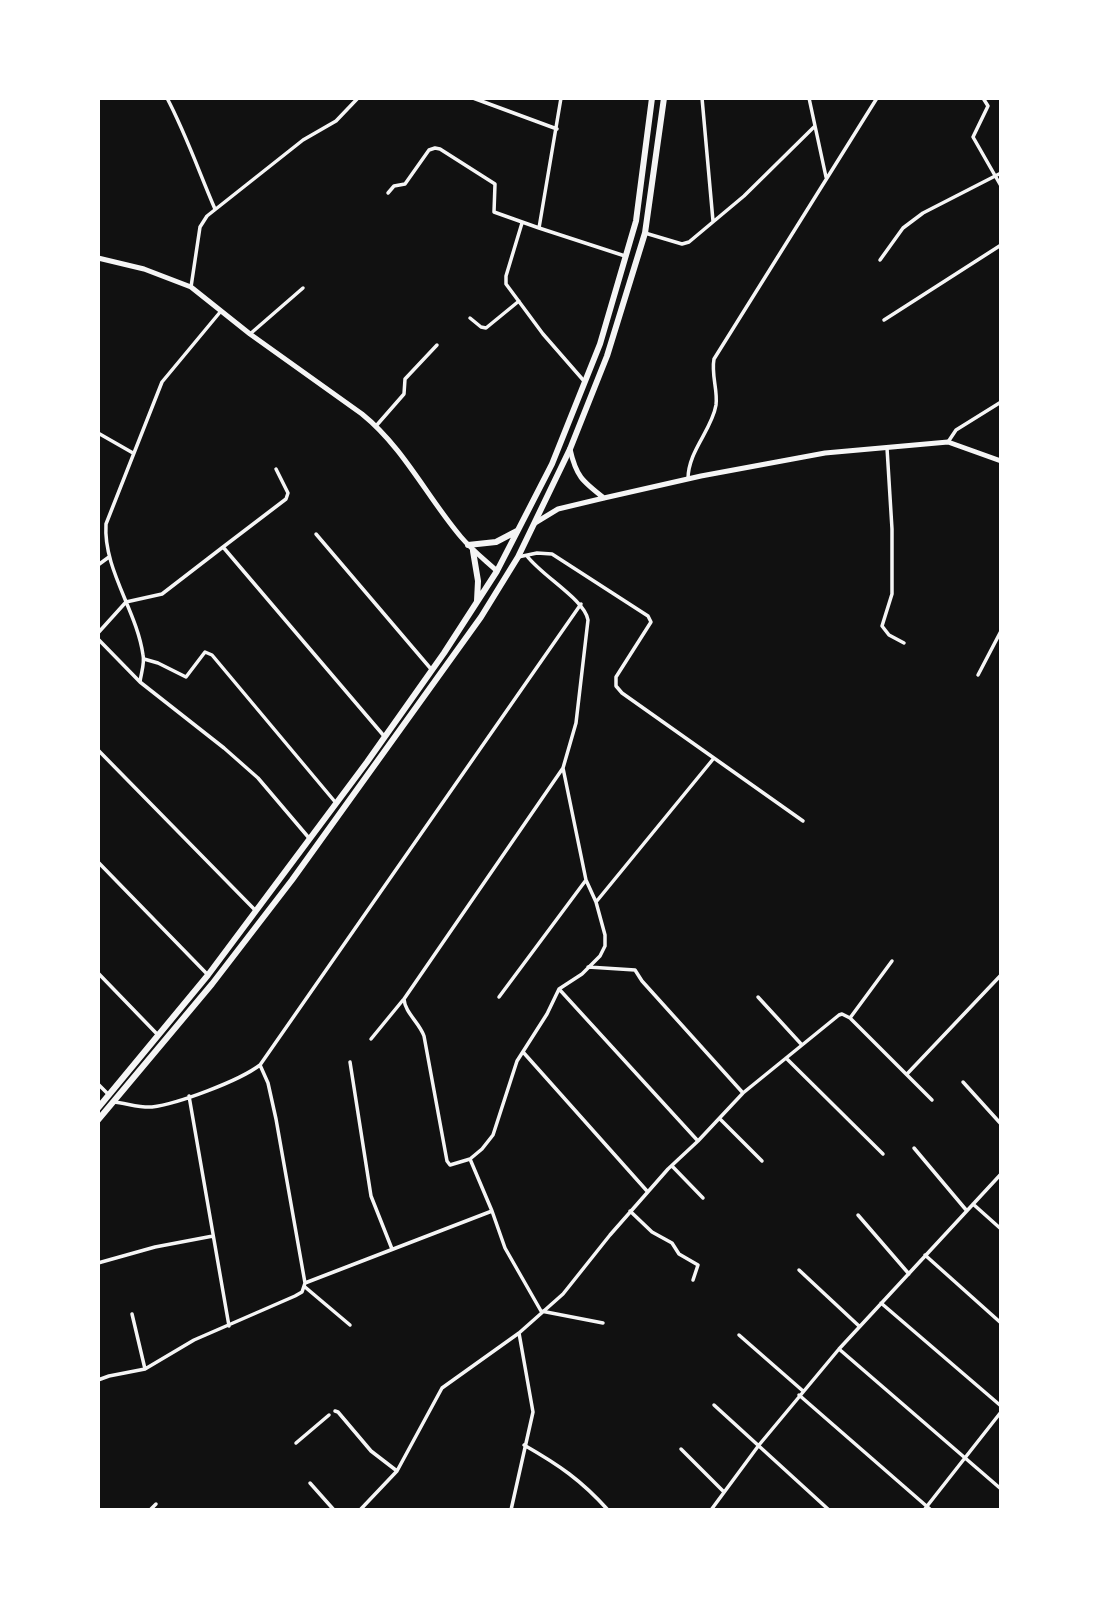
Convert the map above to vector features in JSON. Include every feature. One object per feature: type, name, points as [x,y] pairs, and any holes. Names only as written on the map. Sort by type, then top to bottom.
[{"type":"highway","points":[[98,1120],[111,1099],[208,975],[336,803],[477,604],[497,571],[552,464],[600,344],[636,221],[652,98]]},
{"type":"highway","points":[[98,1108],[111,1099],[212,984],[292,880],[481,617],[518,557],[570,449],[607,356],[645,233],[664,98]]},
{"type":"highway","points":[[477,604],[478,581],[471,548],[496,542],[519,530]]},
{"type":"main road","points":[[98,258],[144,269],[191,287],[250,334],[376,426],[400,453],[471,548],[497,571]]},
{"type":"main road","points":[[535,523],[558,509],[688,479],[825,453],[948,442],[1001,461]]},
{"type":"main road","points":[[570,449],[574,467],[582,482],[604,498]]},
{"type":"street","points":[[167,98],[215,209]]},
{"type":"street","points":[[191,287],[200,227],[215,209],[303,140],[335,121],[358,98]]},
{"type":"street","points":[[473,98],[557,129]]},
{"type":"street","points":[[539,228],[561,98]]},
{"type":"street","points":[[702,98],[713,221]]},
{"type":"street","points":[[810,98],[826,179]]},
{"type":"street","points":[[688,479],[688,466],[716,407],[712,370],[714,359],[877,98]]},
{"type":"street","points":[[983,98],[988,106],[973,137],[1001,186]]},
{"type":"street","points":[[645,233],[686,244],[744,196],[816,126]]},
{"type":"street","points":[[388,193],[394,186],[405,184],[429,150],[435,148],[491,181],[495,190],[494,212],[627,256]]},
{"type":"street","points":[[880,260],[903,228],[923,212],[1001,173]]},
{"type":"street","points":[[522,223],[505,280],[543,334],[584,381]]},
{"type":"street","points":[[884,320],[1001,245]]},
{"type":"street","points":[[250,334],[303,288]]},
{"type":"street","points":[[470,318],[486,328],[519,301]]},
{"type":"street","points":[[140,682],[144,657],[109,556],[106,524],[162,382],[221,311]]},
{"type":"street","points":[[376,426],[404,394],[405,379],[437,345]]},
{"type":"street","points":[[948,442],[956,430],[1001,402]]},
{"type":"street","points":[[98,433],[133,453]]},
{"type":"street","points":[[887,446],[892,529],[892,594],[882,626],[889,635],[904,643]]},
{"type":"street","points":[[98,633],[126,602],[162,594],[288,496],[287,488],[276,468]]},
{"type":"street","points":[[316,534],[431,669]]},
{"type":"street","points":[[223,547],[384,736]]},
{"type":"street","points":[[518,557],[537,553],[552,554],[648,617],[651,622],[616,677],[617,687],[803,821]]},
{"type":"street","points":[[98,565],[109,556]]},
{"type":"street","points":[[371,1039],[404,999],[563,768],[576,723],[587,611],[534,567],[527,556]]},
{"type":"street","points":[[98,1084],[111,1099],[152,1107],[189,1097],[236,1079],[260,1065],[580,604]]},
{"type":"street","points":[[978,675],[1001,631]]},
{"type":"street","points":[[98,639],[140,682],[258,778],[309,838]]},
{"type":"street","points":[[144,657],[186,677],[205,652],[212,655],[336,803]]},
{"type":"street","points":[[98,750],[255,910]]},
{"type":"street","points":[[596,902],[714,758]]},
{"type":"street","points":[[404,999],[406,1009],[418,1023],[424,1036],[447,1161],[452,1166],[470,1159],[493,1135],[511,1077],[559,989],[600,956],[606,939],[596,902],[586,880],[563,768]]},
{"type":"street","points":[[98,862],[208,975]]},
{"type":"street","points":[[499,997],[586,880]]},
{"type":"street","points":[[850,1018],[892,961]]},
{"type":"street","points":[[588,967],[635,970],[743,1093]]},
{"type":"street","points":[[98,973],[159,1036]]},
{"type":"street","points":[[907,1074],[1001,975]]},
{"type":"street","points":[[559,989],[698,1141]]},
{"type":"street","points":[[758,997],[802,1045]]},
{"type":"street","points":[[360,1510],[397,1471],[442,1388],[519,1333],[563,1294],[630,1211],[743,1093],[839,1015],[850,1018],[932,1100]]},
{"type":"street","points":[[523,1052],[648,1191]]},
{"type":"street","points":[[786,1058],[883,1154]]},
{"type":"street","points":[[350,1062],[370,1196],[391,1249]]},
{"type":"street","points":[[260,1065],[268,1083],[276,1119],[305,1285],[350,1325]]},
{"type":"street","points":[[963,1082],[1001,1124]]},
{"type":"street","points":[[189,1097],[229,1326]]},
{"type":"street","points":[[720,1119],[762,1161]]},
{"type":"street","points":[[914,1148],[967,1211]]},
{"type":"street","points":[[470,1159],[505,1248],[541,1311],[603,1323]]},
{"type":"street","points":[[672,1166],[703,1198]]},
{"type":"street","points":[[711,1510],[799,1395],[859,1326],[1001,1174]]},
{"type":"street","points":[[973,1204],[1001,1229]]},
{"type":"street","points":[[98,1380],[145,1369],[194,1340],[295,1296],[305,1285],[492,1211]]},
{"type":"street","points":[[630,1211],[652,1232],[673,1243],[679,1254],[698,1265],[693,1280]]},
{"type":"street","points":[[858,1215],[909,1274]]},
{"type":"street","points":[[98,1263],[155,1247],[213,1236]]},
{"type":"street","points":[[925,1255],[1001,1323]]},
{"type":"street","points":[[799,1270],[859,1326]]},
{"type":"street","points":[[881,1303],[1001,1406]]},
{"type":"street","points":[[132,1314],[145,1369]]},
{"type":"street","points":[[510,1510],[533,1412],[519,1333]]},
{"type":"street","points":[[739,1335],[803,1391]]},
{"type":"street","points":[[839,1349],[1001,1489]]},
{"type":"street","points":[[799,1395],[925,1508],[931,1510]]},
{"type":"street","points":[[714,1405],[829,1510]]},
{"type":"street","points":[[335,1411],[371,1451],[397,1471]]},
{"type":"street","points":[[925,1508],[1001,1412]]},
{"type":"street","points":[[296,1443],[328,1415]]},
{"type":"street","points":[[524,1445],[574,1476],[608,1510]]},
{"type":"street","points":[[681,1449],[724,1492]]},
{"type":"street","points":[[310,1483],[334,1510]]},
{"type":"street","points":[[150,1510],[156,1504]]}]
